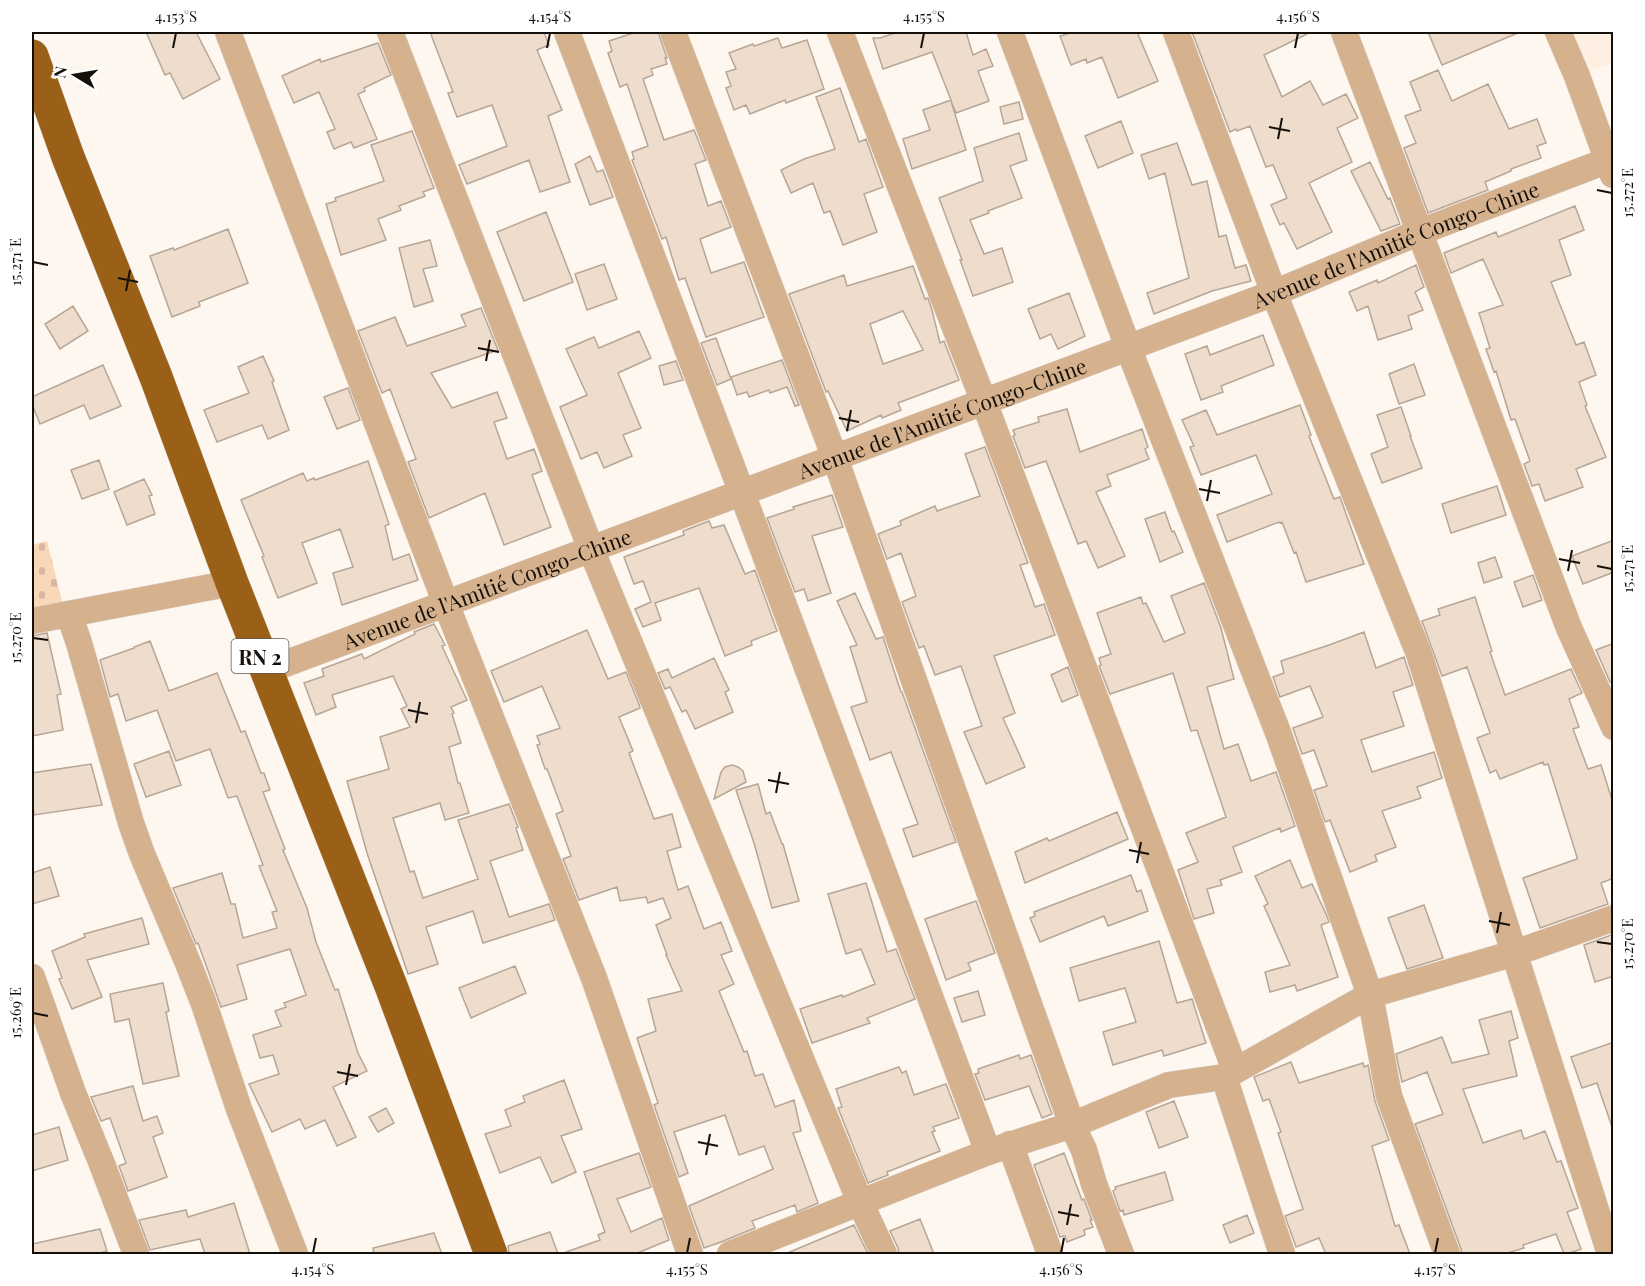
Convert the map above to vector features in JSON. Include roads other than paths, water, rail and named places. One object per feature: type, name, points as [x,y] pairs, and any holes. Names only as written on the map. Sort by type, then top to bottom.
[{"type":"highway","name":"RN 2","points":[[32,56],[68,158],[156,377],[232,583],[387,975],[491,1254]]},
{"type":"street","points":[[228,32],[446,604],[594,978],[690,1254]]},
{"type":"street","points":[[390,32],[591,549],[860,1202],[884,1254]]},
{"type":"street","points":[[567,32],[742,493],[999,1148],[1050,1254]]},
{"type":"street","points":[[673,32],[835,458],[1072,1125],[1084,1150],[1094,1184],[1121,1254]]},
{"type":"street","points":[[840,32],[984,402],[1230,1074],[1282,1254]]},
{"type":"street","points":[[1010,32],[1128,347],[1279,735],[1370,995],[1389,1096],[1447,1254]]},
{"type":"street","points":[[1176,32],[1274,293],[1419,654],[1610,1254]]},
{"type":"street","points":[[1344,32],[1569,628],[1614,727]]},
{"type":"street","points":[[1558,32],[1612,164]]},
{"type":"street","name":"Avenue de l'Amitié Congo-Chine","points":[[266,671],[1274,293],[1420,232],[1612,164]]},
{"type":"street","points":[[32,621],[232,583]]},
{"type":"street","points":[[69,614],[135,833],[200,994],[239,1109],[295,1254]]},
{"type":"street","points":[[730,1254],[999,1148],[1072,1125],[1169,1085],[1230,1074],[1370,995],[1515,953],[1614,918]]},
{"type":"street","points":[[32,976],[65,1071],[136,1254]]}]
